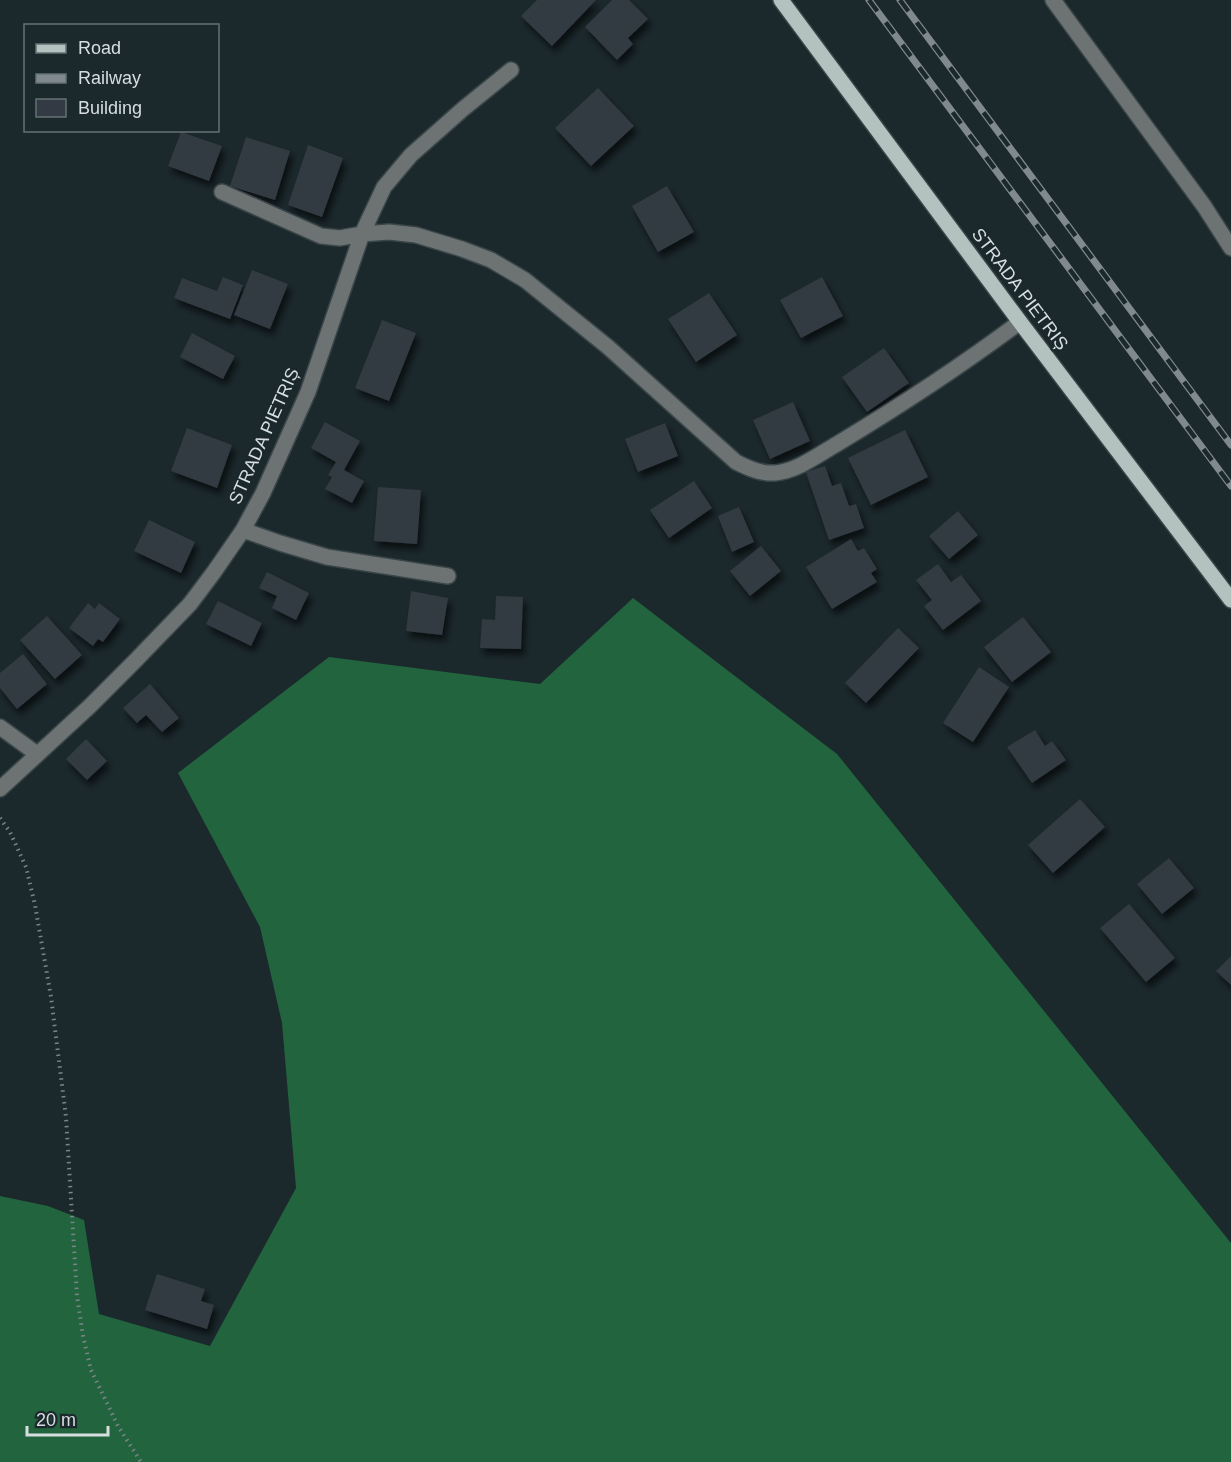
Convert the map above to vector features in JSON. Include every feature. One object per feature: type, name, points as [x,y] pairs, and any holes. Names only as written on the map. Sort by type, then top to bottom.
[{"type":"main road","name":"STRADA PIETRIȘ","points":[[781,0],[1020,322],[1231,600]]},
{"type":"street","points":[[1053,0],[1197,197],[1231,248]]},
{"type":"street","name":"STRADA PIETRIȘ","points":[[0,789],[105,691],[190,604],[214,572],[243,530],[263,494],[308,392],[362,234],[384,187],[411,154],[511,70]]},
{"type":"street","points":[[222,192],[321,236],[340,238],[389,232],[416,235],[491,260],[525,280],[608,347],[736,462],[753,471],[775,473],[796,468],[975,356],[1020,322]]},
{"type":"street","points":[[243,530],[327,557],[448,576]]},
{"type":"street","points":[[0,727],[37,754]]},
{"type":"path","points":[[0,818],[10,832],[26,867],[51,997],[66,1117],[77,1296],[82,1336],[91,1370],[118,1426],[141,1462]]},
{"type":"green space","points":[[633,598],[837,754],[1231,1243],[1231,1462],[0,1462],[0,1196],[48,1206],[84,1220],[99,1314],[210,1346],[296,1188],[282,1023],[260,927],[178,773],[329,657],[540,684]]},
{"type":"building","points":[[537,0],[596,0],[552,46],[521,16]]},
{"type":"building","points":[[612,0],[629,0],[648,19],[628,38],[633,44],[617,60],[585,27]]},
{"type":"building","points":[[598,88],[634,126],[591,166],[555,128]]},
{"type":"building","points":[[181,132],[222,146],[209,181],[168,166]]},
{"type":"building","points":[[246,137],[290,151],[275,200],[230,186]]},
{"type":"building","points":[[308,145],[343,158],[322,217],[288,205]]},
{"type":"building","points":[[667,186],[694,232],[658,252],[632,206]]},
{"type":"building","points":[[252,270],[288,284],[270,329],[234,315]]},
{"type":"building","points":[[223,277],[243,285],[230,319],[174,298],[182,278],[217,291]]},
{"type":"building","points":[[822,277],[843,316],[801,338],[780,300]]},
{"type":"building","points":[[709,293],[737,335],[696,362],[668,319]]},
{"type":"building","points":[[382,320],[416,333],[389,401],[355,388]]},
{"type":"building","points":[[192,333],[235,356],[223,379],[180,357]]},
{"type":"building","points":[[884,348],[909,383],[867,412],[842,377]]},
{"type":"building","points":[[793,402],[810,441],[770,459],[753,420]]},
{"type":"building","points":[[325,422],[360,441],[344,470],[364,481],[352,503],[325,489],[332,477],[328,475],[336,462],[311,448]]},
{"type":"building","points":[[665,423],[678,456],[638,472],[625,439]]},
{"type":"building","points":[[187,428],[232,445],[217,488],[171,471]]},
{"type":"building","points":[[905,430],[928,477],[871,505],[848,458]]},
{"type":"building","points":[[825,466],[832,486],[841,483],[849,506],[856,504],[864,528],[829,540],[806,472]]},
{"type":"building","points":[[694,481],[712,508],[669,538],[650,510]]},
{"type":"building","points":[[378,487],[421,490],[417,544],[374,541]]},
{"type":"building","points":[[739,507],[754,542],[732,552],[718,516]]},
{"type":"building","points":[[958,511],[978,535],[949,559],[929,536]]},
{"type":"building","points":[[149,520],[195,542],[181,573],[134,551]]},
{"type":"building","points":[[851,539],[858,551],[864,548],[877,569],[871,573],[877,582],[832,609],[806,567]]},
{"type":"building","points":[[761,546],[781,571],[750,596],[730,571]]},
{"type":"building","points":[[938,564],[951,582],[961,575],[981,601],[943,630],[924,606],[932,600],[916,580]]},
{"type":"building","points":[[267,572],[309,593],[296,620],[272,608],[277,596],[259,588]]},
{"type":"building","points":[[411,591],[448,598],[442,635],[406,631]]},
{"type":"building","points":[[496,596],[523,597],[521,649],[480,648],[482,619],[495,620]]},
{"type":"building","points":[[218,601],[262,623],[251,646],[206,624]]},
{"type":"building","points":[[88,603],[95,609],[99,603],[120,619],[103,642],[98,639],[93,646],[69,628]]},
{"type":"building","points":[[47,616],[82,655],[55,679],[20,640]]},
{"type":"building","points":[[1023,617],[1051,652],[1012,682],[984,647]]},
{"type":"building","points":[[898,628],[919,648],[866,703],[845,683]]},
{"type":"building","points":[[23,654],[47,684],[17,709],[0,688],[0,673]]},
{"type":"building","points":[[979,667],[1009,687],[973,742],[943,723]]},
{"type":"building","points":[[150,684],[179,718],[162,732],[146,715],[137,723],[123,708]]},
{"type":"building","points":[[1035,730],[1045,746],[1052,741],[1066,760],[1032,783],[1007,747]]},
{"type":"building","points":[[86,739],[107,761],[87,780],[66,759]]},
{"type":"building","points":[[1080,799],[1105,827],[1053,873],[1028,845]]},
{"type":"building","points":[[1169,858],[1194,888],[1162,914],[1137,884]]},
{"type":"building","points":[[1129,904],[1175,958],[1146,982],[1100,928]]},
{"type":"building","points":[[1231,956],[1231,985],[1216,971]]},
{"type":"building","points":[[157,1274],[205,1289],[201,1301],[214,1305],[207,1329],[145,1310]]},
{"type":"railway","points":[[869,0],[1231,486]]},
{"type":"railway","points":[[900,0],[1231,445]]}]
